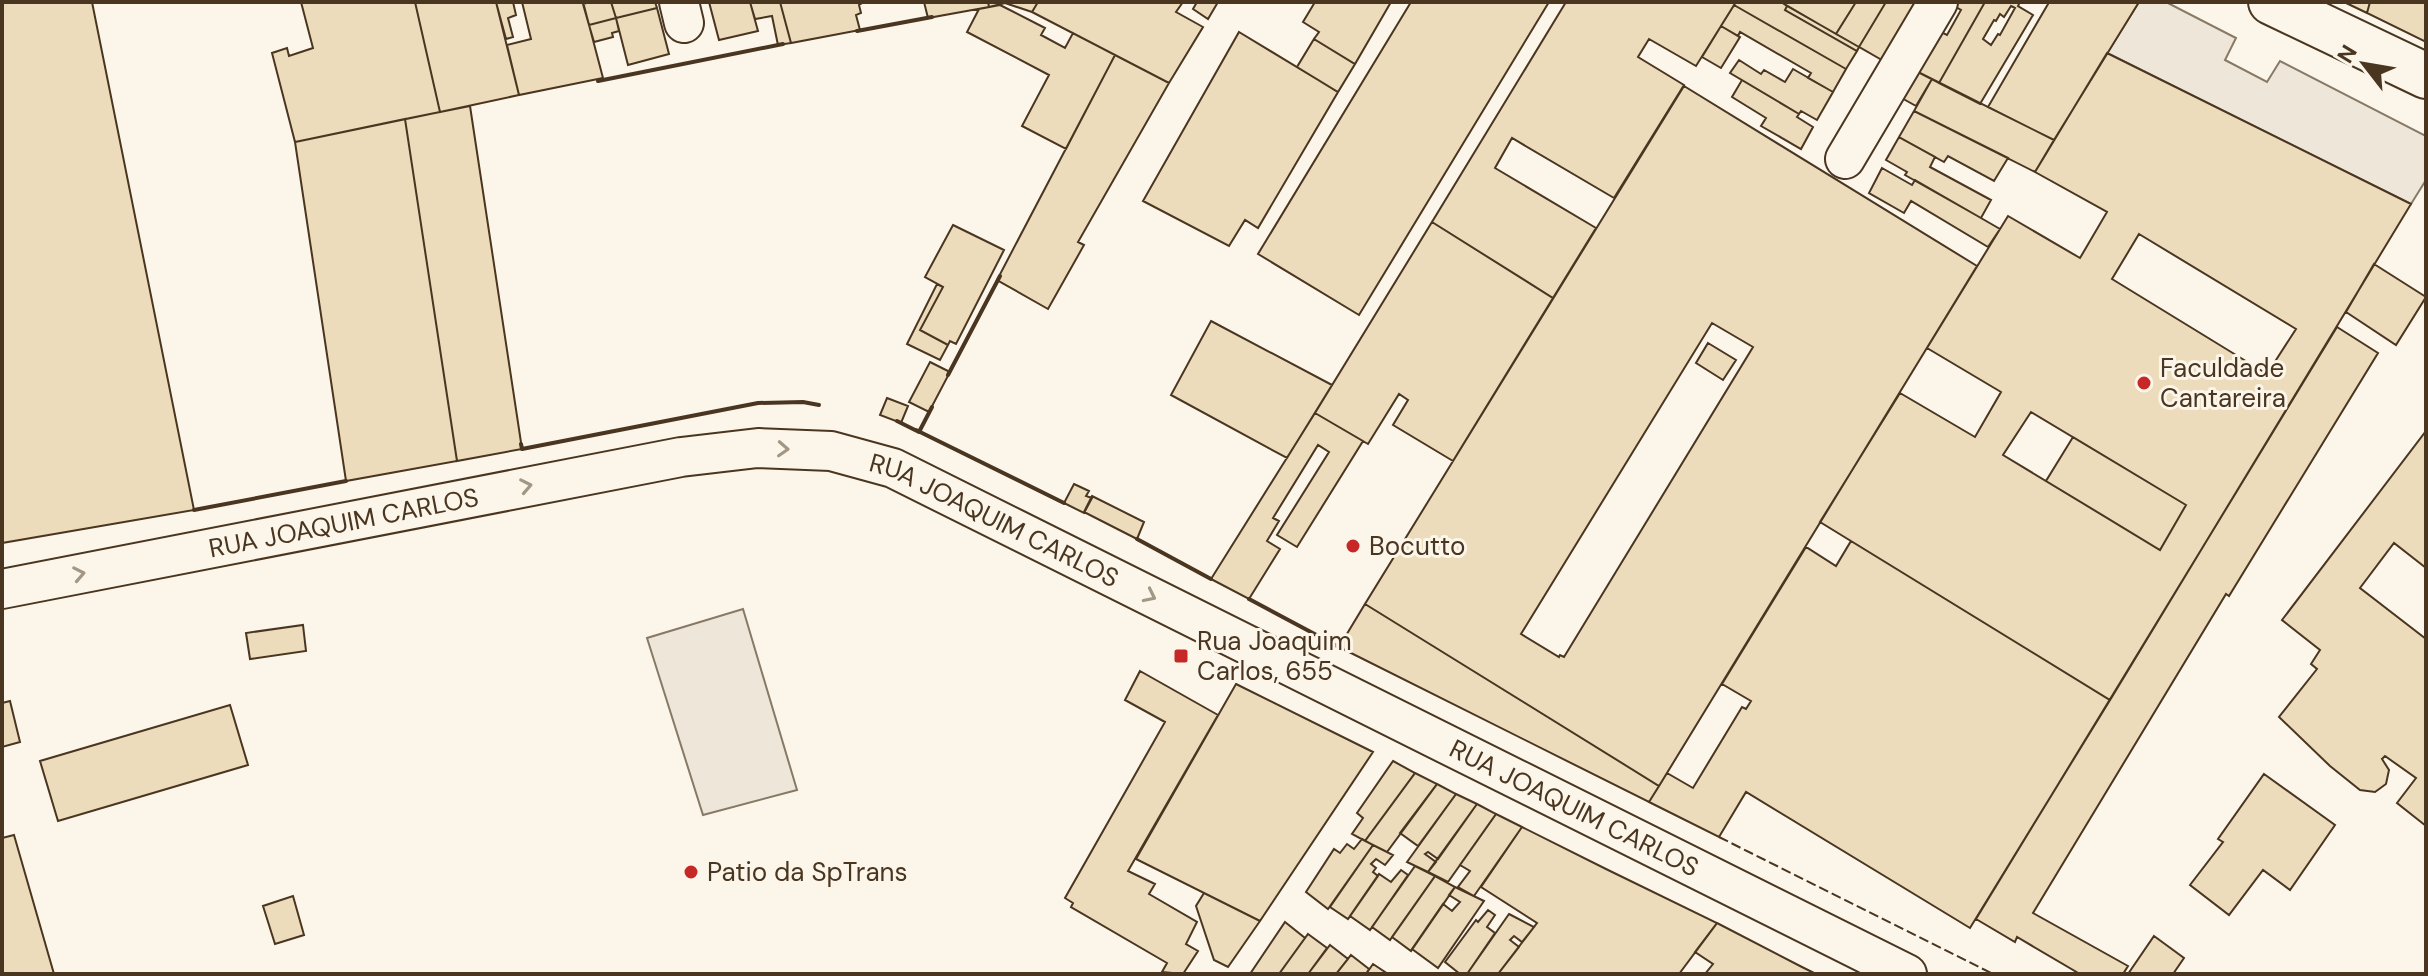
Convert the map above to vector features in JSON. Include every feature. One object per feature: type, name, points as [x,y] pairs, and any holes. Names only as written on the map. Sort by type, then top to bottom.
[{"type":"main road","points":[[2271,2],[2426,76]]},
{"type":"street","points":[[1845,159],[1938,2]]},
{"type":"street","name":"RUA JOAQUIM CARLOS","points":[[2,589],[681,457],[758,448],[831,451],[893,468],[1907,974]]},
{"type":"shaded area","points":[[2139,2],[2166,2],[2236,38],[2225,60],[2267,82],[2280,61],[2426,136],[2426,180],[2411,204],[2107,53]]},
{"type":"shaded area","points":[[743,609],[797,790],[703,815],[647,638]]},
{"type":"building","points":[[2,2],[92,2],[194,510],[2,543]]},
{"type":"building","points":[[301,2],[415,2],[440,112],[295,142],[272,53],[287,48],[289,56],[313,48]]},
{"type":"building","points":[[415,2],[496,2],[519,95],[440,112]]},
{"type":"building","points":[[496,2],[513,2],[516,15],[508,18],[513,37],[506,39]]},
{"type":"building","points":[[522,2],[583,2],[603,78],[519,95],[507,45],[531,39]]},
{"type":"building","points":[[611,2],[616,18],[589,25],[583,4]]},
{"type":"building","points":[[611,2],[655,2],[657,8],[616,18]]},
{"type":"building","points":[[709,2],[750,2],[758,31],[719,40]]},
{"type":"building","points":[[750,2],[780,2],[791,43],[778,45],[772,16],[755,19]]},
{"type":"building","points":[[780,2],[864,2],[859,5],[861,13],[856,15],[860,30],[791,43]]},
{"type":"building","points":[[924,2],[988,2],[989,7],[928,18]]},
{"type":"building","points":[[988,2],[1038,2],[1032,12],[1005,3],[989,7]]},
{"type":"building","points":[[1038,2],[1183,2],[1176,12],[1203,27],[1169,83],[1032,12]]},
{"type":"building","points":[[1197,2],[1218,2],[1208,19],[1193,9]]},
{"type":"building","points":[[1315,2],[1391,2],[1355,64],[1314,39],[1319,32],[1303,22]]},
{"type":"building","points":[[1411,2],[1549,2],[1359,315],[1258,254]]},
{"type":"building","points":[[1566,2],[1736,2],[1696,66],[1649,39],[1638,57],[1684,85],[1614,198],[1512,138],[1495,168],[1596,228],[1553,298],[1432,222]]},
{"type":"building","points":[[1736,2],[1781,2],[1787,6],[1785,10],[1857,51],[1846,69],[1734,5]]},
{"type":"building","points":[[1781,2],[1856,2],[1836,34]]},
{"type":"building","points":[[1856,2],[1886,2],[1859,47],[1836,34]]},
{"type":"building","points":[[1886,2],[1924,2],[1887,63],[1859,47]]},
{"type":"building","points":[[1954,2],[1985,2],[1939,83],[1914,70],[1937,30],[1947,35],[1961,10],[1952,5]]},
{"type":"building","points":[[1985,2],[2020,2],[2018,6],[2033,15],[1980,104],[1939,83]],"holes":[[[2011,6],[2015,8],[1991,45],[1983,39],[2000,14],[2004,17]]]},
{"type":"building","points":[[2045,2],[2139,2],[2054,140],[1988,107],[2048,4]]},
{"type":"building","points":[[2344,2],[2370,2],[2367,13]]},
{"type":"building","points":[[2370,2],[2426,2],[2426,42],[2367,13]]},
{"type":"building","points":[[1000,5],[1045,28],[1041,35],[1065,48],[1073,33],[1115,55],[1066,149],[1022,126],[1049,75],[967,32],[979,9]]},
{"type":"building","points":[[1734,5],[1846,69],[1833,92],[1808,78],[1811,73],[1740,32],[1738,36],[1721,26]]},
{"type":"building","points":[[1787,6],[1859,47],[1857,51],[1785,10]]},
{"type":"building","points":[[657,8],[669,54],[628,65],[616,18]]},
{"type":"building","points":[[616,18],[619,31],[612,33],[613,37],[594,42],[589,25]]},
{"type":"building","points":[[1721,26],[1740,37],[1721,68],[1702,57]]},
{"type":"building","points":[[1239,32],[1338,92],[1258,228],[1245,220],[1229,246],[1143,201]]},
{"type":"building","points":[[1314,39],[1355,64],[1338,92],[1297,67]]},
{"type":"building","name":"Faculdade Cantareira","points":[[2107,53],[2411,204],[2110,700],[1820,522],[1900,393],[1975,437],[2001,392],[1927,348],[2008,216],[2080,258],[2107,212],[2035,172]],"holes":[[[2139,234],[2296,329],[2267,374],[2112,279]],[[2031,412],[2186,505],[2160,550],[2003,455]]]},
{"type":"building","points":[[1115,55],[1169,83],[1078,242],[1084,245],[1048,309],[997,280]]},
{"type":"building","points":[[1739,60],[1761,74],[1764,70],[1785,82],[1793,69],[1833,92],[1817,120],[1801,111],[1799,114],[1730,73]]},
{"type":"building","points":[[1914,70],[1932,79],[1916,106],[1898,96]]},
{"type":"building","points":[[1932,79],[2054,140],[2035,172],[1914,111]]},
{"type":"building","points":[[1742,80],[1799,114],[1797,117],[1813,127],[1801,149],[1761,126],[1766,118],[1732,97]]},
{"type":"building","points":[[1684,86],[1977,266],[1659,786],[1365,604]],"holes":[[[1712,323],[1753,347],[1564,657],[1521,634]]]},
{"type":"building","points":[[470,106],[522,449],[457,461],[405,119]]},
{"type":"building","points":[[1914,111],[2008,158],[1994,181],[1948,156],[1944,162],[1899,137]]},
{"type":"building","points":[[405,119],[457,461],[346,481],[295,142]]},
{"type":"building","points":[[1899,137],[1935,157],[1930,167],[1991,200],[1981,218],[1905,175],[1907,172],[1886,160]]},
{"type":"building","points":[[1882,168],[1912,185],[1915,180],[2000,229],[1988,247],[1911,201],[1904,213],[1869,193]]},
{"type":"building","points":[[1432,222],[1553,298],[1453,461],[1393,425],[1408,400],[1399,394],[1368,444],[1315,413]]},
{"type":"building","points":[[953,225],[1004,250],[956,344],[950,341],[948,345],[920,330],[943,287],[925,277]]},
{"type":"building","points":[[2374,264],[2426,297],[2396,345],[2346,312]]},
{"type":"building","points":[[937,284],[943,287],[920,330],[948,345],[940,360],[907,344]]},
{"type":"building","points":[[1211,321],[1332,385],[1287,458],[1171,395]]},
{"type":"building","points":[[2337,327],[2378,353],[2229,596],[2226,594],[2033,913],[2128,966],[2123,974],[2080,974],[2017,937],[2015,942],[1976,919]]},
{"type":"building","points":[[1708,343],[1736,360],[1723,380],[1696,363]]},
{"type":"building","points":[[930,362],[950,372],[929,412],[909,402]]},
{"type":"building","points":[[887,398],[908,406],[901,423],[880,415]]},
{"type":"building","points":[[1315,413],[1363,441],[1297,547],[1277,535],[1329,452],[1318,445],[1273,518],[1279,521],[1267,541],[1280,549],[1249,599],[1211,579]]},
{"type":"building","points":[[2426,431],[2426,568],[2394,543],[2360,588],[2426,639],[2426,826],[2397,803],[2416,778],[2385,756],[2382,759],[2389,770],[2386,784],[2375,792],[2360,790],[2279,717],[2317,669],[2311,664],[2320,650],[2282,620]]},
{"type":"building","points":[[2073,437],[2186,505],[2160,550],[2046,481]]},
{"type":"building","points":[[1074,484],[1089,491],[1086,496],[1092,498],[1084,513],[1064,503]]},
{"type":"building","points":[[1092,496],[1144,522],[1137,539],[1084,512]]},
{"type":"building","points":[[1851,541],[2110,700],[1970,928],[1746,792],[1719,837],[1649,802],[1667,773],[1693,788],[1742,707],[1746,709],[1751,701],[1722,684],[1806,547],[1836,566]]},
{"type":"building","points":[[1365,604],[1659,786],[1649,802],[1339,647]]},
{"type":"building","points":[[303,625],[306,651],[250,659],[246,633]]},
{"type":"building","points":[[1140,671],[1218,715],[1128,871],[1155,884],[1149,894],[1197,922],[1186,944],[1198,951],[1183,974],[1162,972],[1167,963],[1071,907],[1073,903],[1065,898],[1165,722],[1125,700]]},
{"type":"building","points":[[1236,684],[1373,752],[1260,921],[1136,859]]},
{"type":"building","points":[[10,701],[20,742],[2,747],[2,703]]},
{"type":"building","points":[[230,705],[248,765],[58,821],[40,761]]},
{"type":"building","points":[[1393,761],[1415,773],[1365,841],[1352,834],[1363,818],[1357,813]]},
{"type":"building","points":[[1415,773],[1437,784],[1387,852],[1365,841]]},
{"type":"building","points":[[2264,774],[2335,825],[2290,890],[2263,870],[2229,915],[2190,885],[2223,842],[2218,839]]},
{"type":"building","points":[[1437,784],[1456,794],[1418,846],[1400,833]]},
{"type":"building","points":[[1456,794],[1477,804],[1438,859],[1428,852],[1425,854],[1436,862],[1428,872],[1407,862]]},
{"type":"building","points":[[1477,804],[1496,814],[1448,882],[1428,872]]},
{"type":"building","points":[[1496,814],[1522,827],[1474,896],[1458,887],[1470,871],[1460,865]]},
{"type":"building","points":[[1522,827],[1717,923],[1679,974],[1498,974],[1537,923],[1481,887]]},
{"type":"building","points":[[14,835],[54,974],[2,974],[2,838]]},
{"type":"building","points":[[1362,839],[1373,845],[1328,909],[1306,892],[1334,849],[1340,853],[1347,844],[1354,849]]},
{"type":"building","points":[[1373,845],[1393,855],[1385,865],[1376,859],[1371,864],[1378,876],[1348,919],[1330,907]]},
{"type":"building","points":[[1415,866],[1435,876],[1390,940],[1372,927]]},
{"type":"building","points":[[1401,870],[1408,875],[1370,930],[1350,916],[1379,874],[1391,882]]},
{"type":"building","points":[[1435,876],[1455,887],[1411,951],[1392,937]]},
{"type":"building","points":[[1455,887],[1484,901],[1438,968],[1412,949],[1443,904],[1452,911],[1460,902],[1449,895]]},
{"type":"building","points":[[1204,893],[1260,921],[1228,967],[1214,960],[1196,906]]},
{"type":"building","points":[[293,896],[304,935],[275,944],[263,906]]},
{"type":"building","points":[[1488,910],[1495,915],[1487,927],[1495,933],[1467,974],[1460,974],[1445,962],[1476,920],[1478,922]]},
{"type":"building","points":[[1509,914],[1534,927],[1522,942],[1514,936],[1510,940],[1519,947],[1498,974],[1467,974]]},
{"type":"building","points":[[1285,922],[1305,938],[1279,974],[1250,974]]},
{"type":"building","points":[[1717,923],[1816,974],[1705,974],[1713,964],[1695,952]]},
{"type":"building","points":[[1308,934],[1327,948],[1308,974],[1279,974]]},
{"type":"building","points":[[2154,936],[2184,958],[2173,974],[2128,974]]},
{"type":"building","points":[[1330,945],[1348,959],[1336,974],[1308,974]]},
{"type":"building","points":[[1351,955],[1369,969],[1366,974],[1336,974]]},
{"type":"building","points":[[1373,964],[1388,974],[1366,974]]},
{"type":"fence","points":[[1719,837],[1993,974]]},
{"type":"wall","points":[[857,31],[932,17]]},
{"type":"wall","points":[[598,81],[783,44]]},
{"type":"wall","points":[[948,375],[1000,276]]},
{"type":"wall","points":[[521,444],[522,449],[758,403],[803,402],[819,405]]},
{"type":"wall","points":[[897,421],[919,432],[932,407]]},
{"type":"wall","points":[[916,430],[1064,503]]},
{"type":"wall","points":[[194,510],[346,481]]},
{"type":"wall","points":[[1137,539],[1211,579]]},
{"type":"wall","points":[[1249,599],[1339,647]]},
{"type":"place","name":"Faculdade Cantareira","points":[[2144,383]]},
{"type":"place","name":"Bocutto","points":[[1353,546]]},
{"type":"place","name":"Rua Joaquim Carlos, 655","points":[[1181,656]]},
{"type":"place","name":"Patio da SpTrans","points":[[691,872]]}]
